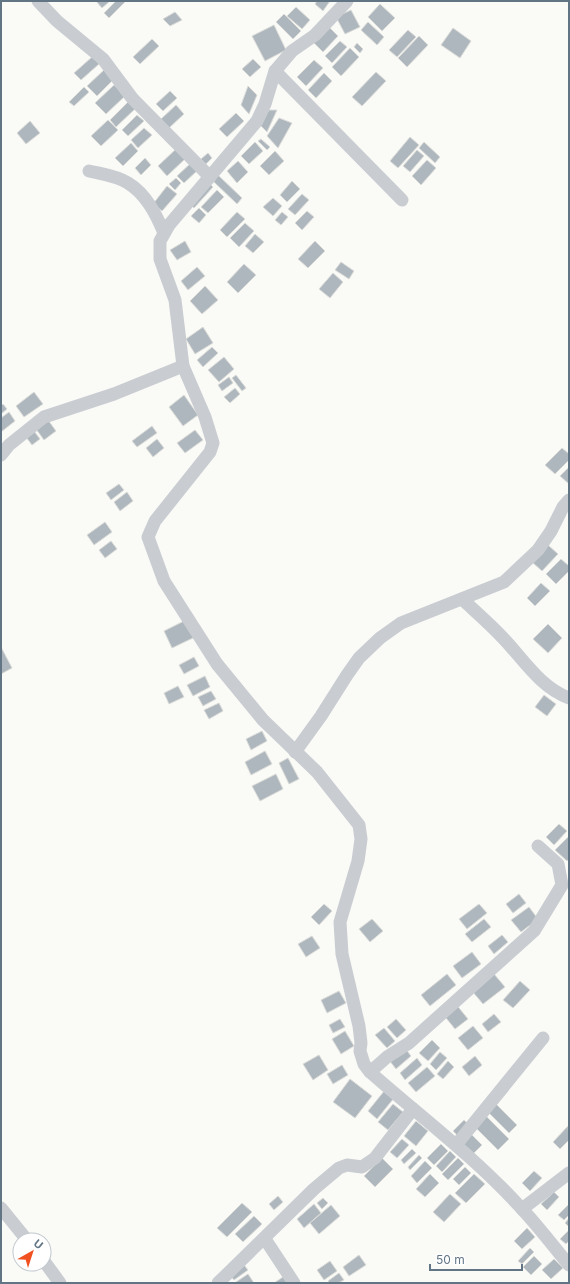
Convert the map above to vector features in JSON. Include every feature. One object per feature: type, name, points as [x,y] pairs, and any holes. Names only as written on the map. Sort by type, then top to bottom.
[{"type":"street","points":[[38,1],[57,21],[103,59],[132,98],[210,177]]},
{"type":"street","points":[[347,1],[315,36],[292,51],[276,71],[266,104],[257,121],[164,233],[160,241],[160,259],[175,300],[183,366],[205,417],[213,445],[155,521],[150,532],[150,542],[164,581],[217,664],[263,720],[317,772],[359,825],[361,839],[358,861],[340,922],[342,954],[359,1026],[361,1043],[360,1051],[364,1064],[370,1072],[456,1145],[522,1209],[569,1265]]},
{"type":"street","points":[[276,71],[402,200]]},
{"type":"street","points":[[89,171],[127,182],[134,187],[155,212],[164,233]]},
{"type":"street","points":[[1,455],[9,445],[44,417],[114,394],[183,366]]},
{"type":"street","points":[[295,752],[359,658],[380,638],[401,623],[504,582],[538,550],[551,532],[563,507],[569,500]]},
{"type":"street","points":[[462,600],[502,637],[541,682],[559,694],[569,698]]},
{"type":"street","points":[[370,1072],[387,1057],[409,1043],[534,931],[562,886],[558,864],[538,846]]},
{"type":"street","points":[[456,1145],[543,1038]]},
{"type":"street","points":[[218,1283],[314,1189],[339,1168],[347,1165],[362,1167],[375,1158],[413,1109]]},
{"type":"street","points":[[522,1209],[569,1173]]},
{"type":"street","points":[[1,1208],[20,1232]]},
{"type":"street","points":[[265,1238],[294,1283]]},
{"type":"street","points":[[52,1272],[60,1283]]},
{"type":"building","points":[[96,1],[110,1],[102,8]]},
{"type":"building","points":[[116,1],[126,1],[109,18],[104,13]]},
{"type":"building","points":[[317,1],[330,1],[323,11],[315,4]]},
{"type":"building","points":[[380,4],[395,18],[382,31],[368,17]]},
{"type":"building","points":[[296,7],[310,20],[302,29],[287,16]]},
{"type":"building","points":[[351,10],[360,27],[345,34],[336,17]]},
{"type":"building","points":[[175,12],[182,20],[170,26],[163,19]]},
{"type":"building","points":[[284,14],[301,31],[293,39],[276,22]]},
{"type":"building","points":[[368,22],[384,37],[377,45],[361,30]]},
{"type":"building","points":[[274,25],[286,50],[265,61],[252,36]]},
{"type":"building","points":[[329,27],[338,36],[323,52],[314,43]]},
{"type":"building","points":[[453,28],[471,41],[460,58],[441,45]]},
{"type":"building","points":[[408,30],[416,37],[397,57],[389,50]]},
{"type":"building","points":[[419,36],[428,45],[407,67],[398,58]]},
{"type":"building","points":[[152,39],[159,46],[140,64],[133,57]]},
{"type":"building","points":[[340,41],[347,47],[332,63],[325,56]]},
{"type":"building","points":[[357,43],[363,49],[360,53],[354,47]]},
{"type":"building","points":[[350,48],[359,57],[341,76],[332,67]]},
{"type":"building","points":[[92,57],[99,64],[81,80],[74,73]]},
{"type":"building","points":[[253,59],[261,67],[250,77],[242,69]]},
{"type":"building","points":[[314,60],[323,68],[306,86],[297,77]]},
{"type":"building","points":[[105,69],[114,79],[97,96],[87,86]]},
{"type":"building","points":[[376,72],[386,81],[362,106],[352,97]]},
{"type":"building","points":[[324,73],[332,81],[316,98],[308,90]]},
{"type":"building","points":[[114,85],[125,96],[106,114],[95,103]]},
{"type":"building","points":[[248,86],[257,95],[249,114],[241,105]]},
{"type":"building","points":[[84,87],[89,92],[74,106],[69,102]]},
{"type":"building","points":[[170,91],[177,98],[163,111],[156,104]]},
{"type":"building","points":[[130,100],[137,107],[116,127],[110,120]]},
{"type":"building","points":[[176,105],[184,114],[169,128],[161,119]]},
{"type":"building","points":[[269,110],[277,110],[267,132],[260,125]]},
{"type":"building","points":[[236,113],[244,121],[227,137],[219,129]]},
{"type":"building","points":[[137,115],[144,121],[128,136],[122,130]]},
{"type":"building","points":[[279,118],[292,123],[278,148],[267,136]]},
{"type":"building","points":[[108,120],[118,130],[101,146],[91,136]]},
{"type":"building","points":[[30,121],[40,133],[26,144],[17,133]]},
{"type":"building","points":[[144,128],[152,135],[138,148],[131,140]]},
{"type":"building","points":[[410,137],[419,145],[398,168],[390,161]]},
{"type":"building","points":[[261,139],[270,147],[267,150],[258,141]]},
{"type":"building","points":[[255,142],[263,151],[249,164],[241,156]]},
{"type":"building","points":[[424,142],[440,157],[435,163],[419,148]]},
{"type":"building","points":[[131,143],[138,151],[123,166],[115,158]]},
{"type":"building","points":[[177,148],[186,158],[167,176],[158,166]]},
{"type":"building","points":[[417,150],[424,156],[410,172],[403,166]]},
{"type":"building","points":[[275,151],[284,161],[269,175],[260,166]]},
{"type":"building","points":[[208,153],[212,158],[206,164],[201,159]]},
{"type":"building","points":[[145,158],[151,165],[141,175],[135,168]]},
{"type":"building","points":[[427,160],[436,168],[421,185],[412,176]]},
{"type":"building","points":[[238,161],[248,172],[237,183],[227,171]]},
{"type":"building","points":[[192,162],[199,169],[184,183],[177,176]]},
{"type":"building","points":[[218,175],[242,198],[237,204],[213,181]]},
{"type":"building","points":[[176,178],[181,183],[175,190],[169,184]]},
{"type":"building","points":[[292,181],[300,189],[287,202],[280,195]]},
{"type":"building","points":[[208,182],[213,187],[194,208],[189,203]]},
{"type":"building","points":[[167,186],[177,194],[162,211],[153,204]]},
{"type":"building","points":[[217,190],[224,197],[208,213],[201,207]]},
{"type":"building","points":[[302,194],[309,200],[295,215],[288,209]]},
{"type":"building","points":[[273,198],[282,206],[273,216],[263,207]]},
{"type":"building","points":[[199,208],[206,215],[199,223],[191,216]]},
{"type":"building","points":[[307,211],[314,217],[302,230],[295,223]]},
{"type":"building","points":[[237,212],[245,219],[227,237],[220,230]]},
{"type":"building","points":[[282,212],[288,217],[281,225],[275,220]]},
{"type":"building","points":[[245,223],[254,231],[239,247],[230,238]]},
{"type":"building","points":[[255,234],[264,242],[253,253],[245,246]]},
{"type":"building","points":[[185,241],[191,252],[177,260],[170,250]]},
{"type":"building","points":[[315,241],[325,251],[308,268],[298,259]]},
{"type":"building","points":[[341,262],[354,271],[349,279],[335,270]]},
{"type":"building","points":[[244,264],[256,275],[238,293],[227,282]]},
{"type":"building","points":[[197,267],[205,276],[188,290],[181,281]]},
{"type":"building","points":[[333,273],[343,282],[330,298],[319,289]]},
{"type":"building","points":[[205,286],[218,300],[202,314],[190,301]]},
{"type":"building","points":[[203,327],[213,343],[195,354],[186,339]]},
{"type":"building","points":[[212,347],[218,353],[203,367],[197,360]]},
{"type":"building","points":[[224,357],[234,369],[219,382],[208,370]]},
{"type":"building","points":[[236,375],[246,388],[242,391],[232,378]]},
{"type":"building","points":[[229,377],[233,383],[222,391],[218,385]]},
{"type":"building","points":[[235,388],[240,394],[230,403],[224,397]]},
{"type":"building","points":[[34,392],[43,404],[24,417],[16,406]]},
{"type":"building","points":[[184,395],[198,415],[183,426],[169,407]]},
{"type":"building","points":[[3,404],[7,409],[1,414],[1,406]]},
{"type":"building","points":[[9,412],[15,421],[1,432],[1,418]]},
{"type":"building","points":[[48,420],[56,431],[44,440],[36,429]]},
{"type":"building","points":[[152,426],[157,433],[137,447],[132,441]]},
{"type":"building","points":[[195,430],[203,440],[185,453],[177,443]]},
{"type":"building","points":[[34,431],[40,439],[32,445],[26,437]]},
{"type":"building","points":[[157,439],[164,448],[153,457],[146,448]]},
{"type":"building","points":[[562,448],[569,454],[569,460],[555,474],[545,465]]},
{"type":"building","points":[[569,467],[569,484],[560,476]]},
{"type":"building","points":[[119,484],[124,490],[111,500],[106,493]]},
{"type":"building","points":[[127,492],[133,501],[120,511],[114,502]]},
{"type":"building","points":[[105,522],[112,532],[94,545],[87,535]]},
{"type":"building","points":[[111,541],[117,549],[105,558],[99,550]]},
{"type":"building","points":[[548,545],[558,554],[542,571],[532,562]]},
{"type":"building","points":[[561,559],[569,566],[569,571],[556,584],[546,574]]},
{"type":"building","points":[[541,583],[550,591],[535,606],[527,598]]},
{"type":"building","points":[[186,620],[195,637],[172,648],[164,631]]},
{"type":"building","points":[[548,624],[562,638],[548,653],[533,639]]},
{"type":"building","points":[[1,647],[12,668],[1,674]]},
{"type":"building","points":[[194,657],[199,666],[184,674],[179,665]]},
{"type":"building","points":[[205,676],[210,687],[193,696],[187,685]]},
{"type":"building","points":[[178,686],[184,697],[169,704],[164,693]]},
{"type":"building","points":[[211,691],[216,699],[203,706],[198,697]]},
{"type":"building","points":[[544,695],[556,704],[547,716],[535,707]]},
{"type":"building","points":[[219,703],[223,711],[209,719],[204,710]]},
{"type":"building","points":[[262,731],[267,741],[251,750],[246,739]]},
{"type":"building","points":[[265,751],[272,764],[251,775],[245,762]]},
{"type":"building","points":[[288,758],[299,779],[289,784],[279,763]]},
{"type":"building","points":[[276,774],[283,789],[260,801],[252,786]]},
{"type":"building","points":[[559,824],[567,831],[554,845],[546,837]]},
{"type":"building","points":[[569,836],[569,859],[567,861],[555,850]]},
{"type":"building","points":[[519,894],[526,903],[513,913],[506,904]]},
{"type":"building","points":[[324,904],[332,911],[319,925],[311,917]]},
{"type":"building","points":[[479,904],[487,913],[467,929],[459,919]]},
{"type":"building","points":[[529,907],[538,919],[521,932],[511,920]]},
{"type":"building","points":[[372,919],[383,931],[370,942],[359,929]]},
{"type":"building","points":[[484,919],[491,927],[472,942],[465,934]]},
{"type":"building","points":[[502,935],[508,942],[494,954],[488,946]]},
{"type":"building","points":[[312,936],[320,948],[306,957],[298,944]]},
{"type":"building","points":[[472,952],[481,964],[462,978],[453,966]]},
{"type":"building","points":[[447,974],[456,985],[430,1006],[421,995]]},
{"type":"building","points":[[494,974],[505,987],[483,1004],[472,991]]},
{"type":"building","points":[[520,981],[530,990],[513,1008],[503,1000]]},
{"type":"building","points":[[339,991],[346,1003],[327,1013],[321,1000]]},
{"type":"building","points":[[455,1003],[468,1019],[455,1029],[442,1013]]},
{"type":"building","points":[[494,1014],[501,1022],[488,1032],[482,1024]]},
{"type":"building","points":[[340,1019],[345,1027],[333,1033],[329,1025]]},
{"type":"building","points":[[396,1019],[406,1030],[397,1038],[387,1027]]},
{"type":"building","points":[[473,1026],[483,1038],[468,1050],[458,1038]]},
{"type":"building","points":[[384,1028],[395,1041],[387,1048],[375,1035]]},
{"type":"building","points":[[345,1031],[354,1046],[341,1054],[332,1039]]},
{"type":"building","points":[[432,1040],[440,1048],[428,1061],[419,1053]]},
{"type":"building","points":[[404,1047],[411,1056],[396,1069],[389,1060]]},
{"type":"building","points":[[440,1052],[447,1058],[436,1070],[430,1064]]},
{"type":"building","points":[[319,1055],[328,1070],[313,1080],[303,1064]]},
{"type":"building","points":[[475,1056],[482,1065],[469,1076],[462,1067]]},
{"type":"building","points":[[417,1058],[422,1065],[405,1080],[400,1073]]},
{"type":"building","points":[[448,1061],[454,1067],[443,1079],[437,1074]]},
{"type":"building","points":[[342,1065],[348,1075],[333,1084],[327,1074]]},
{"type":"building","points":[[427,1067],[435,1076],[416,1092],[408,1083]]},
{"type":"building","points":[[350,1079],[372,1096],[355,1118],[333,1102]]},
{"type":"building","points":[[385,1090],[394,1098],[377,1119],[368,1111]]},
{"type":"building","points":[[393,1104],[403,1112],[388,1130],[378,1122]]},
{"type":"building","points":[[496,1104],[517,1125],[509,1133],[488,1112]]},
{"type":"building","points":[[484,1114],[509,1139],[498,1150],[473,1125]]},
{"type":"building","points":[[464,1120],[469,1125],[458,1136],[453,1131]]},
{"type":"building","points":[[416,1121],[428,1131],[416,1146],[404,1136]]},
{"type":"building","points":[[568,1126],[569,1140],[560,1149],[553,1142]]},
{"type":"building","points":[[470,1133],[482,1145],[472,1155],[460,1143]]},
{"type":"building","points":[[402,1139],[409,1145],[397,1158],[390,1152]]},
{"type":"building","points":[[441,1144],[448,1151],[434,1165],[427,1158]]},
{"type":"building","points":[[412,1149],[416,1153],[404,1164],[401,1160]]},
{"type":"building","points":[[450,1151],[456,1157],[442,1172],[436,1166]]},
{"type":"building","points":[[419,1155],[422,1158],[410,1170],[408,1167]]},
{"type":"building","points":[[382,1158],[393,1169],[375,1187],[364,1176]]},
{"type":"building","points":[[458,1158],[464,1164],[448,1180],[442,1174]]},
{"type":"building","points":[[425,1161],[432,1168],[417,1183],[411,1176]]},
{"type":"building","points":[[465,1167],[471,1173],[459,1185],[453,1179]]},
{"type":"building","points":[[534,1171],[542,1178],[530,1191],[522,1183]]},
{"type":"building","points":[[430,1174],[439,1183],[425,1197],[416,1189]]},
{"type":"building","points":[[474,1174],[485,1184],[466,1203],[455,1193]]},
{"type":"building","points":[[554,1192],[559,1197],[547,1210],[541,1204]]},
{"type":"building","points":[[450,1194],[461,1204],[444,1222],[433,1212]]},
{"type":"building","points":[[278,1196],[283,1202],[274,1210],[269,1204]]},
{"type":"building","points":[[323,1198],[328,1203],[322,1209],[317,1203]]},
{"type":"building","points":[[242,1203],[252,1212],[227,1237],[217,1228]]},
{"type":"building","points":[[314,1204],[321,1213],[304,1228],[297,1219]]},
{"type":"building","points":[[569,1204],[569,1215],[564,1220],[558,1215]]},
{"type":"building","points":[[331,1205],[340,1216],[319,1234],[310,1223]]},
{"type":"building","points":[[254,1216],[262,1224],[243,1242],[235,1234]]},
{"type":"building","points":[[569,1218],[569,1227],[565,1223]]},
{"type":"building","points":[[527,1228],[535,1237],[522,1249],[514,1241]]},
{"type":"building","points":[[569,1230],[569,1241],[566,1244],[560,1239]]},
{"type":"building","points":[[530,1248],[534,1252],[522,1264],[518,1261]]},
{"type":"building","points":[[359,1255],[366,1265],[349,1276],[343,1267]]},
{"type":"building","points":[[534,1256],[542,1264],[531,1275],[523,1267]]},
{"type":"building","points":[[554,1259],[563,1268],[551,1279],[542,1270]]},
{"type":"building","points":[[330,1261],[337,1271],[324,1280],[317,1270]]},
{"type":"building","points":[[244,1265],[248,1270],[234,1280],[230,1275]]},
{"type":"building","points":[[339,1273],[344,1280],[338,1283],[330,1283],[328,1281]]},
{"type":"building","points":[[248,1274],[254,1283],[236,1282]]},
{"type":"building","points":[[286,1275],[291,1283],[274,1283]]}]
